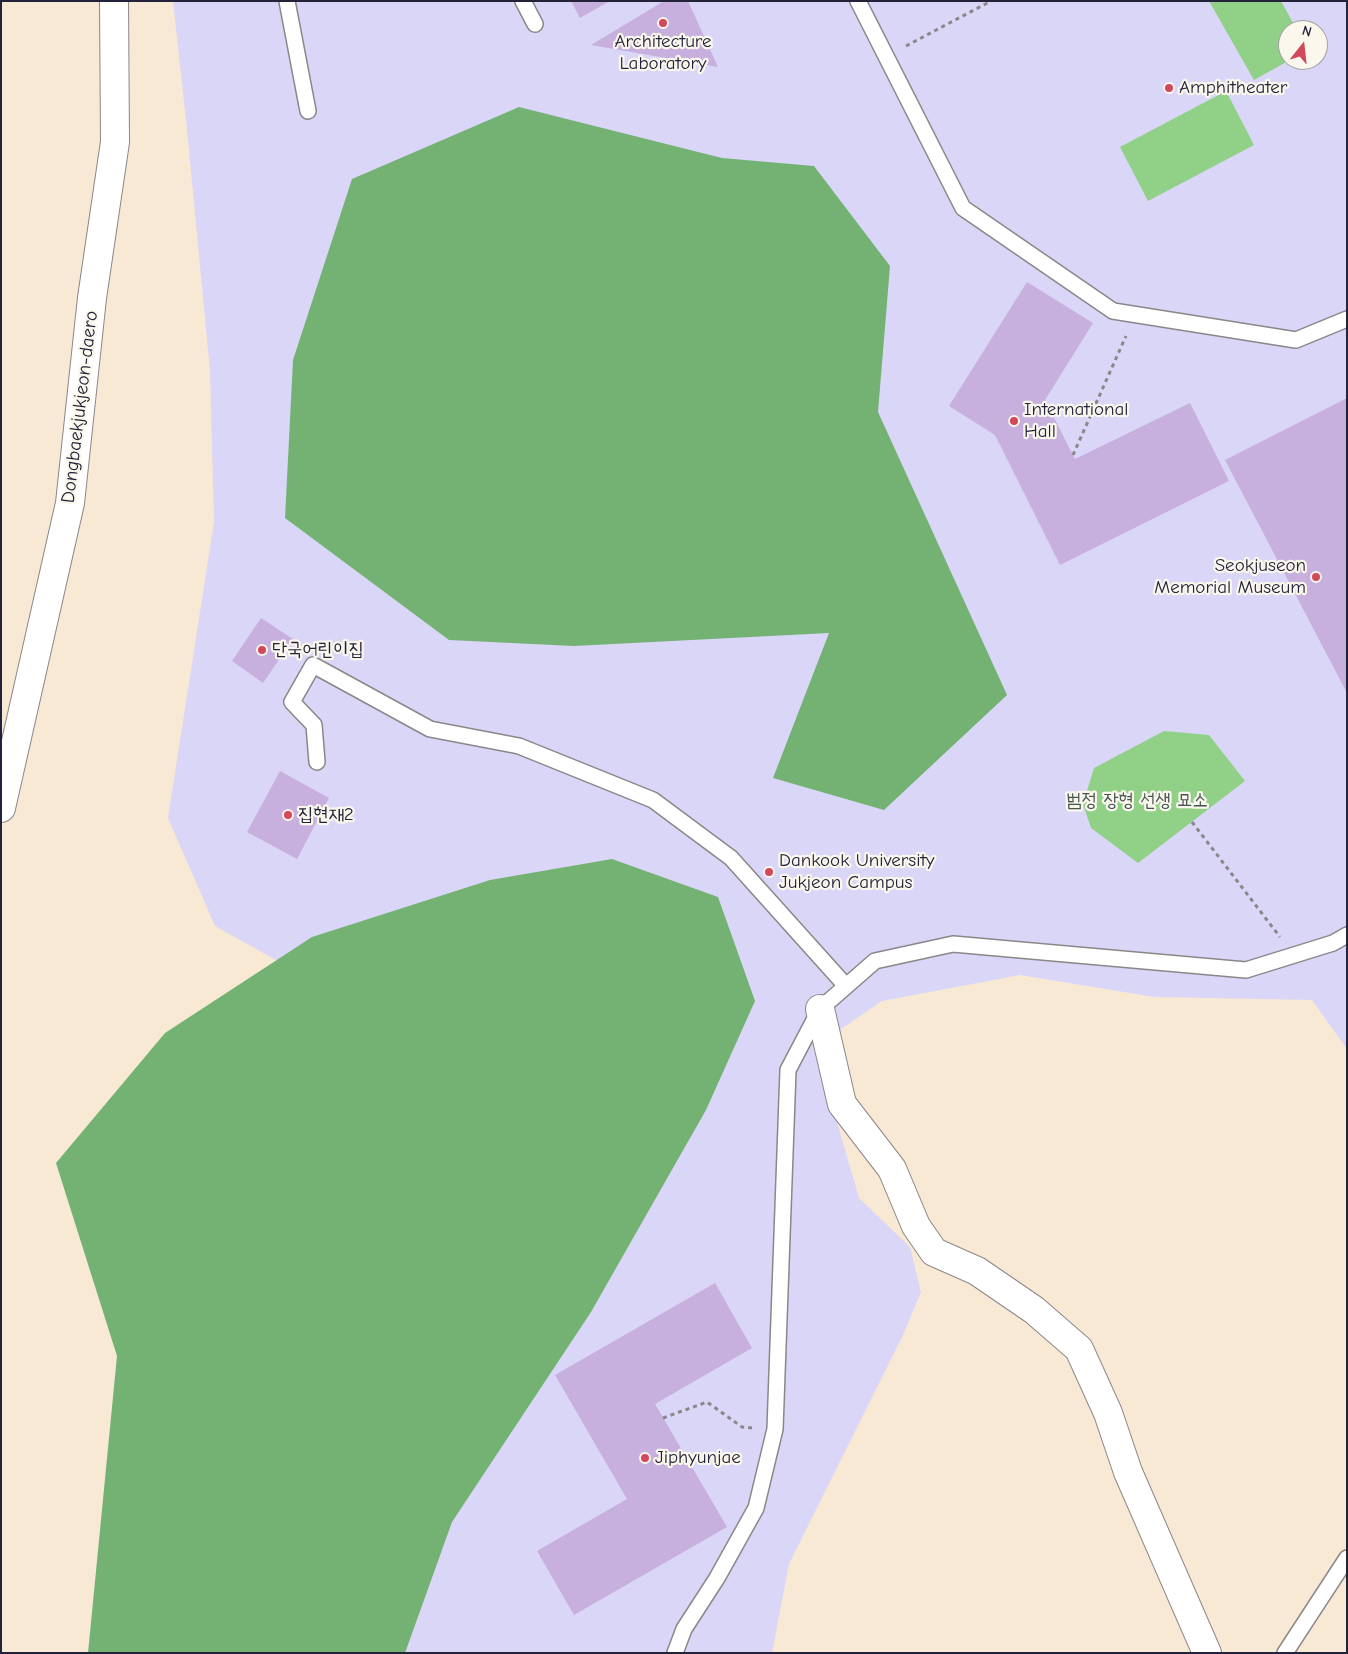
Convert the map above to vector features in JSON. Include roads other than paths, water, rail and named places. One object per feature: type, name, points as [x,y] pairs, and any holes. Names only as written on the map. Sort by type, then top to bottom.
[{"type":"main road","name":"Dongbaekjukjeon-daero","points":[[1,808],[70,503],[92,298],[115,142],[114,1]]},
{"type":"main road","points":[[820,1009],[842,1104],[892,1169],[916,1226],[934,1252],[976,1271],[1034,1310],[1080,1349],[1108,1414],[1128,1472],[1207,1653]]},
{"type":"lane","points":[[287,1],[308,111]]},
{"type":"lane","points":[[523,1],[536,24]]},
{"type":"lane","points":[[858,1],[964,208],[1113,311],[1296,340],[1347,320]]},
{"type":"lane","points":[[317,762],[314,725],[292,702],[313,665],[430,729],[519,746],[653,800],[731,858],[846,986]]},
{"type":"lane","points":[[675,1653],[684,1629],[717,1578],[756,1508],[775,1429],[788,1070],[820,1009],[876,961],[953,944],[1246,970],[1333,942],[1347,935]]},
{"type":"lane","points":[[1285,1653],[1347,1558]]},
{"type":"place","name":"Architecture Laboratory","points":[[663,23]]},
{"type":"place","name":"Amphitheater","points":[[1169,88]]},
{"type":"place","name":"International Hall","points":[[1014,421]]},
{"type":"place","name":"Seokjuseon Memorial Museum","points":[[1316,577]]},
{"type":"place","name":"단국어린이집","points":[[262,650]]},
{"type":"place","name":"집현재2","points":[[288,815]]},
{"type":"place","name":"Dankook University Jukjeon Campus","points":[[769,872]]},
{"type":"place","name":"Jiphyunjae","points":[[645,1458]]},
{"type":"park label","name":"범정 장형 선생 묘소","points":[[1137,801]]}]
